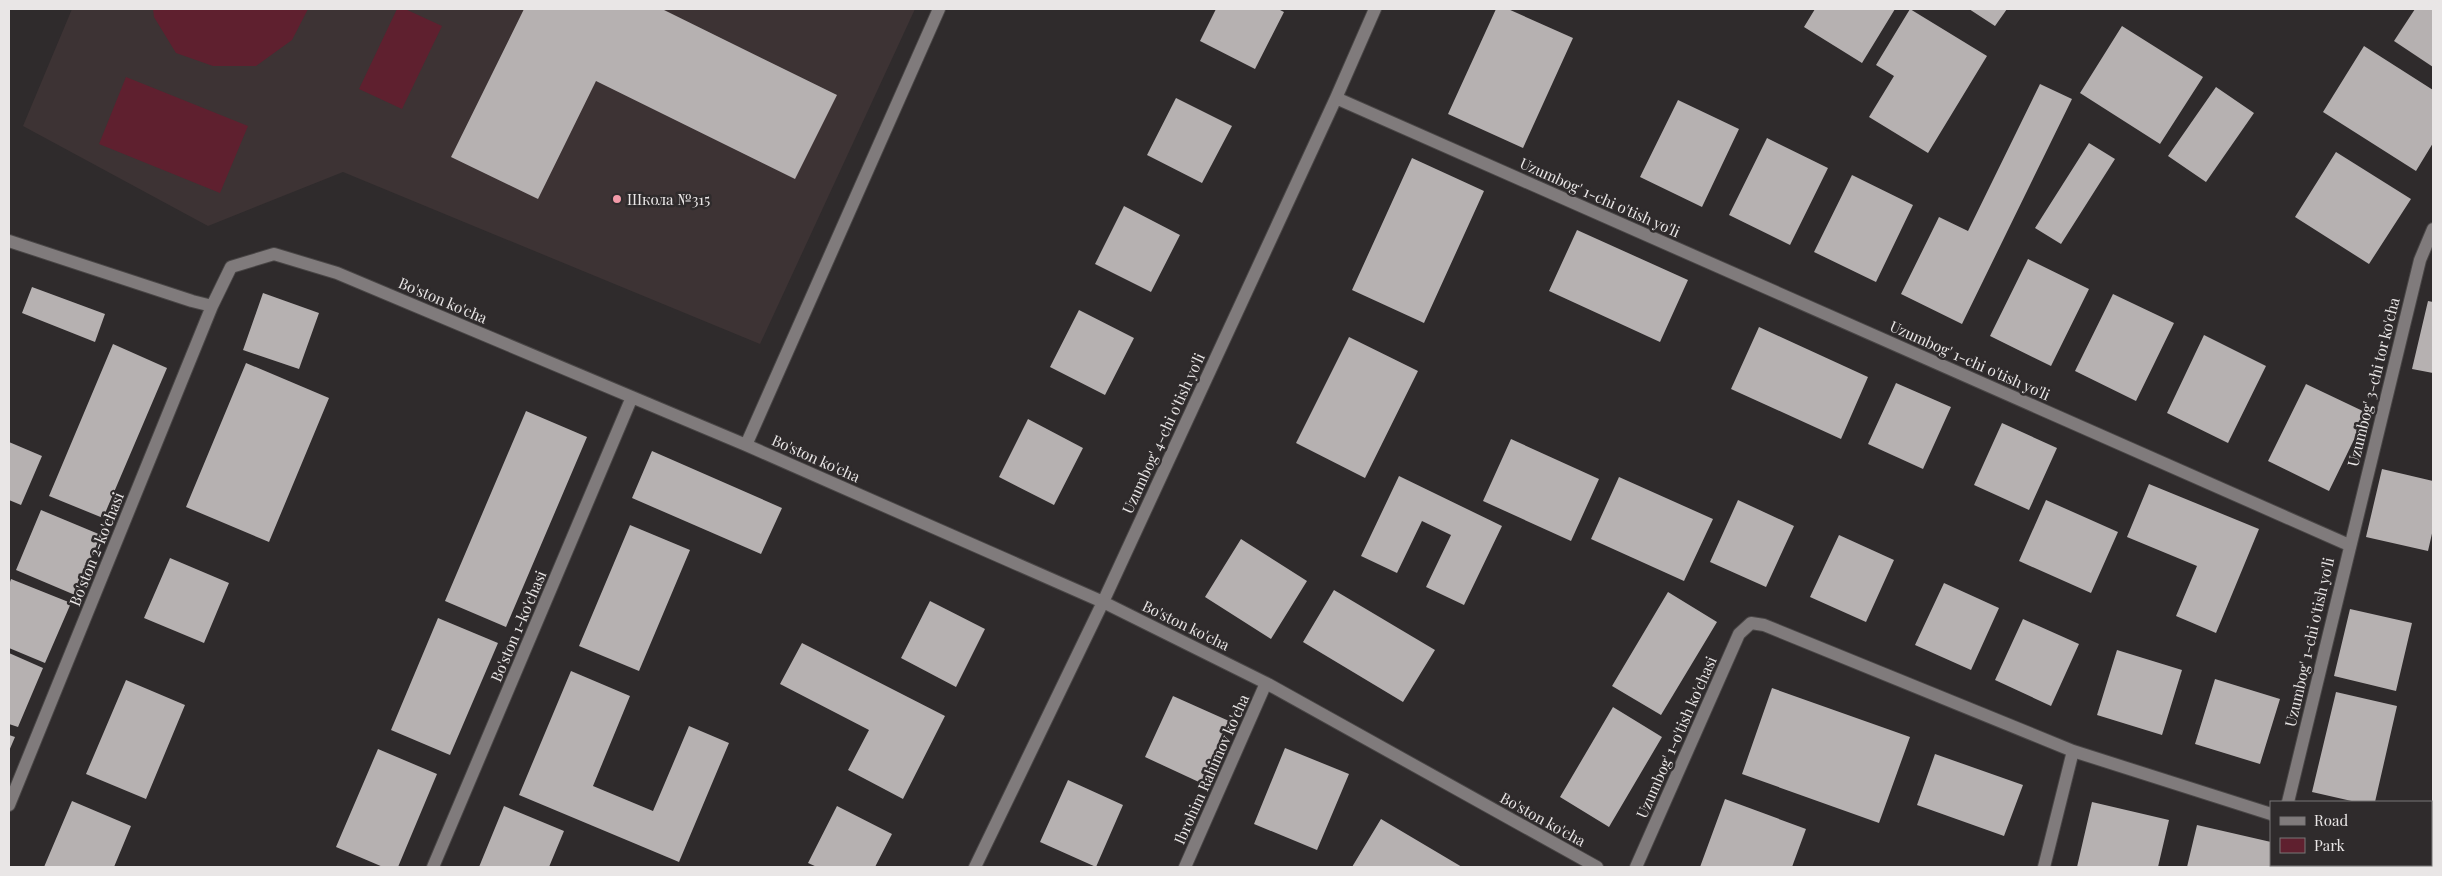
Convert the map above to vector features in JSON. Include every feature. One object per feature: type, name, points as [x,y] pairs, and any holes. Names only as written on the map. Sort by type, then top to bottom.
[{"type":"street","points":[[746,445],[939,9]]},
{"type":"street","name":"Uzumbog' 4-chi o'tish yo'li","points":[[974,867],[1103,602],[1336,98],[1375,9]]},
{"type":"street","name":"Uzumbog' 1-chi o'tish yo'li","points":[[1336,98],[2349,545],[2288,801]]},
{"type":"street","name":"Uzumbog' 3-chi tor ko'cha","points":[[2349,545],[2420,260],[2433,229]]},
{"type":"street","points":[[9,241],[212,306]]},
{"type":"street","name":"Bo'ston ko'cha","points":[[212,306],[231,266],[274,254],[337,273],[746,445],[1103,602],[1266,683],[1597,867]]},
{"type":"street","name":"Bo'ston 2-ko'chasi","points":[[9,805],[212,306]]},
{"type":"street","name":"Bo'ston 1-ko'chasi","points":[[433,867],[632,397]]},
{"type":"street","name":"Uzumbog' 1-o'tish ko'chasi","points":[[1636,867],[1739,634],[1751,623],[1764,625],[2073,751]]},
{"type":"street","name":"Ibrohim Rahimov ko'cha","points":[[1185,867],[1266,683]]},
{"type":"street","points":[[2044,867],[2073,751],[2270,814]]},
{"type":"shaded area","name":"Школа №315","points":[[72,9],[915,9],[760,344],[343,172],[208,226],[23,126]]},
{"type":"green space","points":[[153,9],[308,9],[292,40],[256,66],[213,66],[176,53],[154,17]]},
{"type":"green space","points":[[397,9],[405,9],[442,26],[402,109],[359,89]]},
{"type":"green space","points":[[126,77],[248,126],[220,193],[99,144]]},
{"type":"building","points":[[524,9],[662,9],[837,95],[795,179],[596,81],[538,199],[451,157]]},
{"type":"building","points":[[1216,9],[1278,9],[1284,12],[1255,69],[1200,41]]},
{"type":"building","points":[[1496,9],[1508,9],[1573,38],[1523,148],[1448,114]]},
{"type":"building","points":[[1815,9],[1895,9],[1862,63],[1804,27]]},
{"type":"building","points":[[1910,9],[1987,56],[1928,153],[1869,117],[1894,76],[1876,65]]},
{"type":"building","points":[[1969,9],[2007,9],[1995,26]]},
{"type":"building","points":[[2415,9],[2433,9],[2433,67],[2394,41]]},
{"type":"building","points":[[2122,26],[2203,77],[2160,144],[2080,93]]},
{"type":"building","points":[[2364,46],[2433,90],[2433,143],[2416,171],[2323,112]]},
{"type":"building","points":[[2040,84],[2072,99],[1962,324],[1901,294],[1939,217],[1968,231]]},
{"type":"building","points":[[2216,87],[2254,113],[2206,182],[2168,156]]},
{"type":"building","points":[[1176,98],[1232,126],[1202,183],[1147,155]]},
{"type":"building","points":[[1678,100],[1739,129],[1702,207],[1640,177]]},
{"type":"building","points":[[1767,138],[1828,168],[1790,245],[1729,215]]},
{"type":"building","points":[[2089,143],[2115,159],[2061,244],[2035,228]]},
{"type":"building","points":[[2336,152],[2411,199],[2369,264],[2295,217]]},
{"type":"building","points":[[1412,158],[1484,191],[1424,323],[1352,290]]},
{"type":"building","points":[[1852,175],[1913,205],[1876,282],[1814,252]]},
{"type":"building","points":[[1124,206],[1180,235],[1151,292],[1095,264]]},
{"type":"building","points":[[1577,230],[1688,280],[1660,342],[1549,291]]},
{"type":"building","points":[[2028,259],[2089,289],[2051,366],[1990,336]]},
{"type":"building","points":[[32,287],[105,314],[95,342],[22,313]]},
{"type":"building","points":[[263,293],[319,313],[299,369],[243,350]]},
{"type":"building","points":[[2113,294],[2174,323],[2136,401],[2075,371]]},
{"type":"building","points":[[2428,301],[2433,302],[2433,373],[2412,369]]},
{"type":"building","points":[[1079,310],[1134,338],[1105,395],[1050,367]]},
{"type":"building","points":[[1759,327],[1868,377],[1841,439],[1731,389]]},
{"type":"building","points":[[2204,335],[2266,366],[2228,443],[2167,413]]},
{"type":"building","points":[[1349,337],[1418,371],[1365,478],[1296,443]]},
{"type":"building","points":[[113,344],[167,368],[103,518],[49,496]]},
{"type":"building","points":[[246,363],[329,398],[269,542],[186,507]]},
{"type":"building","points":[[1896,383],[1951,407],[1923,469],[1868,444]]},
{"type":"building","points":[[2306,384],[2367,413],[2329,491],[2268,461]]},
{"type":"building","points":[[526,411],[587,437],[506,627],[445,601]]},
{"type":"building","points":[[1028,419],[1083,448],[1054,505],[999,477]]},
{"type":"building","points":[[2002,423],[2057,448],[2029,510],[1974,485]]},
{"type":"building","points":[[1511,439],[1599,479],[1571,541],[1483,501]]},
{"type":"building","points":[[9,442],[42,456],[21,505],[9,500]]},
{"type":"building","points":[[652,451],[782,508],[761,554],[632,498]]},
{"type":"building","points":[[2382,469],[2433,481],[2433,529],[2428,551],[2366,537]]},
{"type":"building","points":[[1399,476],[1502,526],[1464,605],[1426,587],[1451,535],[1422,521],[1397,573],[1361,556]]},
{"type":"building","points":[[1619,477],[1713,519],[1684,581],[1591,539]]},
{"type":"building","points":[[2149,484],[2259,529],[2216,633],[2176,616],[2197,566],[2127,537]]},
{"type":"building","points":[[1738,500],[1794,526],[1766,587],[1710,562]]},
{"type":"building","points":[[2046,500],[2118,532],[2091,593],[2019,561]]},
{"type":"building","points":[[41,510],[101,535],[75,595],[16,570]]},
{"type":"building","points":[[630,525],[690,550],[639,671],[579,646]]},
{"type":"building","points":[[1839,535],[1894,560],[1866,622],[1810,597]]},
{"type":"building","points":[[1241,539],[1307,581],[1271,639],[1205,597]]},
{"type":"building","points":[[170,558],[229,583],[204,643],[144,618]]},
{"type":"building","points":[[11,579],[71,603],[45,663],[9,648],[9,585]]},
{"type":"building","points":[[1944,583],[1999,608],[1971,670],[1915,645]]},
{"type":"building","points":[[1334,590],[1435,650],[1403,702],[1303,642]]},
{"type":"building","points":[[1668,592],[1717,622],[1661,715],[1612,686]]},
{"type":"building","points":[[930,601],[985,629],[956,687],[901,658]]},
{"type":"building","points":[[2350,609],[2412,623],[2396,691],[2334,676]]},
{"type":"building","points":[[438,618],[498,643],[450,755],[391,730]]},
{"type":"building","points":[[2023,619],[2079,644],[2051,706],[1995,680]]},
{"type":"building","points":[[802,643],[945,716],[903,799],[848,770],[869,730],[780,684]]},
{"type":"building","points":[[2117,650],[2182,670],[2162,735],[2097,715]]},
{"type":"building","points":[[9,653],[43,668],[18,727],[9,724]]},
{"type":"building","points":[[571,671],[630,696],[593,786],[653,811],[689,726],[729,743],[679,862],[519,795]]},
{"type":"building","points":[[2215,679],[2280,699],[2260,764],[2195,744]]},
{"type":"building","points":[[126,680],[185,705],[146,799],[86,774]]},
{"type":"building","points":[[1772,688],[1910,737],[1879,823],[1742,774]]},
{"type":"building","points":[[2336,692],[2397,706],[2375,801],[2352,801],[2312,792]]},
{"type":"building","points":[[1173,696],[1229,721],[1201,783],[1145,757]]},
{"type":"building","points":[[1613,707],[1662,737],[1609,827],[1560,797]]},
{"type":"building","points":[[9,735],[15,737],[9,751]]},
{"type":"building","points":[[1285,748],[1349,774],[1317,850],[1254,824]]},
{"type":"building","points":[[378,749],[437,774],[398,867],[383,867],[336,847]]},
{"type":"building","points":[[1935,754],[2023,785],[2004,836],[1917,805]]},
{"type":"building","points":[[1068,780],[1123,805],[1096,867],[1040,842]]},
{"type":"building","points":[[1725,799],[1806,829],[1792,867],[1700,867]]},
{"type":"building","points":[[72,801],[131,826],[114,867],[44,867]]},
{"type":"building","points":[[2092,802],[2169,820],[2158,867],[2077,867]]},
{"type":"building","points":[[504,806],[564,831],[549,867],[479,867]]},
{"type":"building","points":[[837,806],[892,834],[875,867],[817,867],[808,863]]},
{"type":"building","points":[[1381,819],[1462,867],[1352,867]]},
{"type":"building","points":[[2197,825],[2270,842],[2270,866],[2290,866],[2290,867],[2187,867]]},
{"type":"building","points":[[2308,866],[2366,866],[2366,867]]},
{"type":"place","name":"Школа №315","points":[[617,199]]}]
